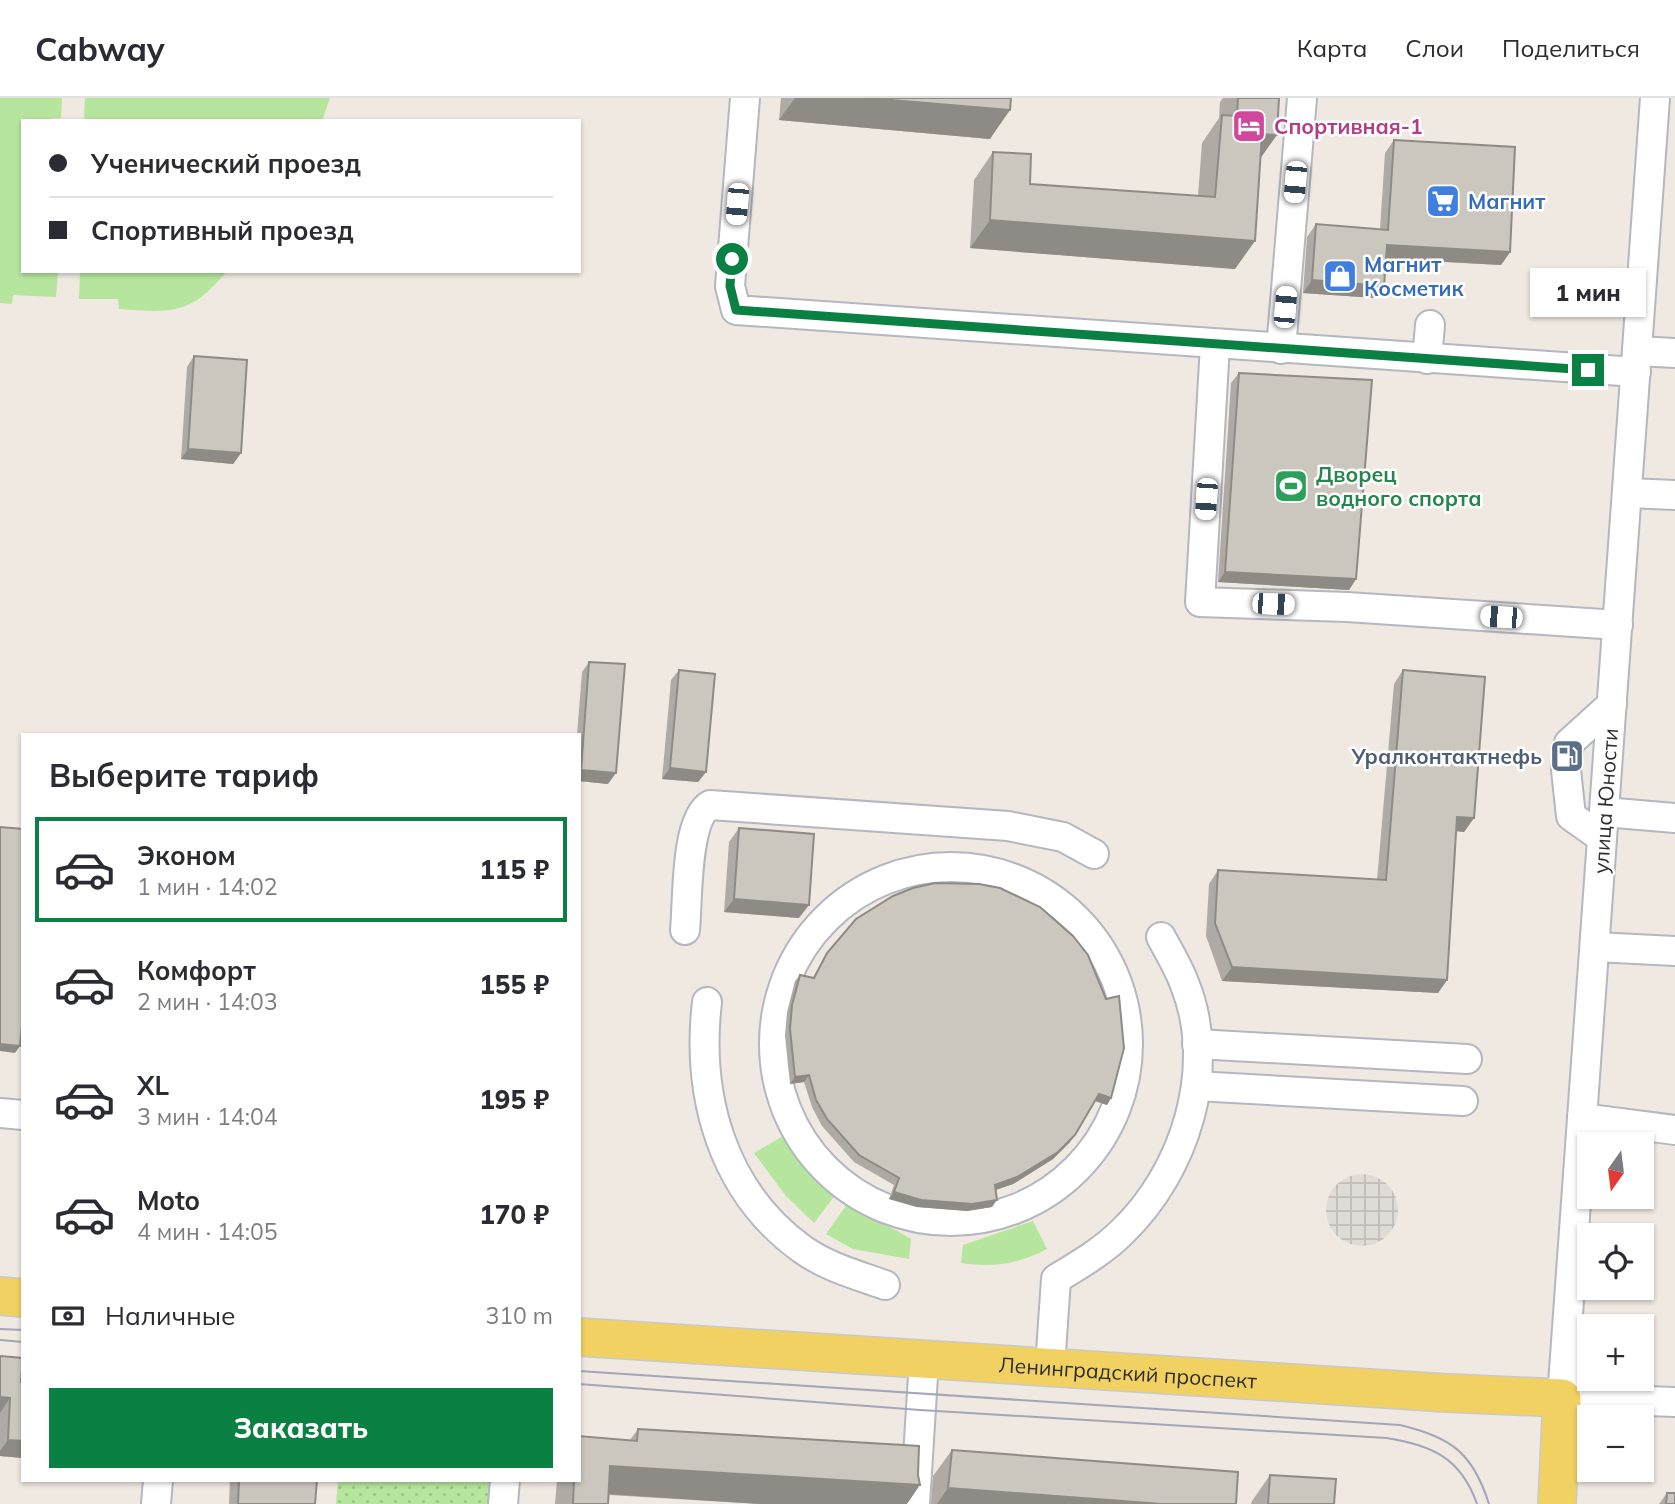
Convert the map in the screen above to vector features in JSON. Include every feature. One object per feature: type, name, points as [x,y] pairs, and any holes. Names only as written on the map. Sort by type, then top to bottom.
[{"type":"main road","points":[[0,1296],[21,1298]]},
{"type":"main road","name":"Ленинградский проспект","points":[[581,1337],[1562,1398]]},
{"type":"main road","name":"улица Юности","points":[[1557,1504],[1562,1398]]},
{"type":"street","points":[[745,98],[730,286],[736,310],[1427,359],[1637,362],[1675,353]]},
{"type":"street","points":[[1281,349],[1301,98]]},
{"type":"street","name":"улица Юности","points":[[1562,1398],[1655,98]]},
{"type":"street","points":[[1427,359],[1430,325]]},
{"type":"street","points":[[1215,345],[1200,602],[1347,607],[1618,625]]},
{"type":"street","points":[[1628,493],[1675,495]]},
{"type":"street","points":[[1612,704],[1569,743],[1566,770],[1571,816],[1603,825],[1675,818]]},
{"type":"street","points":[[685,930],[694,828],[697,817],[710,805],[1031,829],[1063,837],[1094,854]]},
{"type":"street","points":[[937,867],[973,868],[999,873],[1049,898],[1068,913],[1097,946],[1111,969],[1125,1012],[1128,1055],[1125,1079],[1113,1120],[1097,1147],[1033,1202],[1003,1214],[971,1220],[941,1221],[914,1215],[870,1199],[850,1188],[803,1139],[793,1124],[776,1076],[776,1010],[789,969],[812,932],[838,907],[868,887],[901,873],[937,867]]},
{"type":"street","points":[[1050,1367],[1056,1279],[1098,1252],[1140,1213],[1176,1152],[1188,1120],[1196,1086],[1197,1044],[1186,986],[1161,937]]},
{"type":"street","points":[[1596,947],[1675,951]]},
{"type":"street","points":[[708,1002],[703,1051],[708,1099],[715,1128],[739,1176],[782,1231],[803,1250],[835,1268],[886,1285]]},
{"type":"street","points":[[1197,1044],[1467,1059]]},
{"type":"street","points":[[1196,1086],[1463,1101]]},
{"type":"street","points":[[0,1113],[21,1115]]},
{"type":"street","points":[[1582,1118],[1675,1130]]},
{"type":"street","points":[[915,1504],[924,1360]]},
{"type":"street","name":"Ленинградский проспект","points":[[1562,1398],[1675,1402]]},
{"type":"street","points":[[156,1504],[159,1482]]},
{"type":"street","points":[[503,1504],[505,1482]]},
{"type":"green space","points":[[0,98],[62,98],[61,118],[21,119],[21,273],[58,273],[56,297],[13,295],[12,304],[0,303]]},
{"type":"green space","points":[[85,98],[330,98],[323,119],[84,118]]},
{"type":"green space","points":[[80,273],[225,273],[202,296],[179,308],[153,311],[119,309],[118,299],[79,299]]},
{"type":"green space","points":[[785,1135],[820,1180],[836,1194],[814,1223],[786,1196],[754,1153]]},
{"type":"green space","points":[[848,1203],[911,1239],[909,1259],[853,1249],[826,1234]]},
{"type":"green space","points":[[1033,1221],[1047,1249],[1006,1264],[961,1263],[963,1245]]},
{"type":"green space","points":[[338,1482],[498,1482],[496,1504],[336,1504]]},
{"type":"shaded area","points":[[1362,1174],[1382,1180],[1392,1190],[1398,1210],[1392,1230],[1382,1240],[1362,1246],[1342,1240],[1332,1230],[1326,1210],[1332,1190],[1342,1180]]},
{"type":"building","points":[[867,98],[1011,98],[1010,110]]},
{"type":"building","points":[[1238,98],[1279,98],[1277,135],[1262,134],[1255,241],[990,220],[993,152],[1031,154],[1030,184],[1215,197],[1222,115],[1237,116]]},
{"type":"building","name":"Магнит","points":[[1394,140],[1515,147],[1510,252],[1387,245],[1384,286],[1312,280],[1316,224],[1388,230]]},
{"type":"building","points":[[194,356],[247,360],[241,453],[188,449]]},
{"type":"building","name":"Дворец водного спорта","points":[[1239,373],[1372,380],[1356,579],[1225,572]]},
{"type":"building","points":[[589,662],[625,664],[616,773],[581,770]]},
{"type":"building","points":[[679,670],[715,674],[706,772],[670,768]]},
{"type":"building","points":[[1403,670],[1485,677],[1474,818],[1457,817],[1447,980],[1232,967],[1215,923],[1218,870],[1386,880]]},
{"type":"building","points":[[0,827],[21,829],[21,1036],[20,1046],[0,1044]]},
{"type":"building","points":[[739,828],[814,834],[809,905],[734,899]]},
{"type":"building","points":[[935,883],[979,884],[1000,888],[1040,907],[1073,936],[1088,955],[1106,999],[1119,996],[1124,1048],[1111,1098],[1099,1094],[1075,1135],[1058,1152],[1017,1177],[995,1185],[997,1200],[972,1204],[921,1200],[894,1192],[899,1178],[859,1155],[827,1119],[816,1100],[809,1075],[795,1077],[790,1029],[792,1005],[800,975],[814,978],[827,953],[856,919],[893,896]]},
{"type":"building","points":[[0,1356],[21,1358],[21,1441],[8,1440],[10,1398],[0,1397]]},
{"type":"building","points":[[638,1429],[919,1446],[920,1485],[610,1466],[608,1504],[573,1504],[574,1482],[581,1482],[581,1436],[637,1441]]},
{"type":"building","points":[[952,1450],[1238,1472],[1236,1504],[1162,1504],[948,1488]]},
{"type":"building","points":[[1270,1475],[1336,1479],[1334,1504],[1268,1504]]},
{"type":"building","points":[[239,1482],[317,1482],[315,1504],[238,1504]]},
{"type":"building","points":[[1667,1493],[1675,1493],[1675,1504],[1666,1504]]},
{"type":"tram line","points":[[0,1329],[21,1330]]},
{"type":"tram line","points":[[0,1340],[21,1342]]},
{"type":"tram line","points":[[581,1371],[1400,1425],[1433,1435],[1458,1450],[1476,1472],[1489,1504]]},
{"type":"tram line","points":[[581,1384],[920,1410],[1386,1438],[1417,1445],[1443,1456],[1462,1475],[1477,1504]]},
{"type":"place","name":"Спортивная-1","points":[[1249,126]]},
{"type":"place","name":"Магнит","points":[[1443,201]]},
{"type":"place","name":"Магнит Косметик","points":[[1340,276]]},
{"type":"place","name":"Дворец водного спорта","points":[[1291,486]]},
{"type":"place","name":"Уралконтактнефь","points":[[1567,756]]},
{"type":"route","points":[[732,259],[730,286],[736,310],[1588,370]]}]
